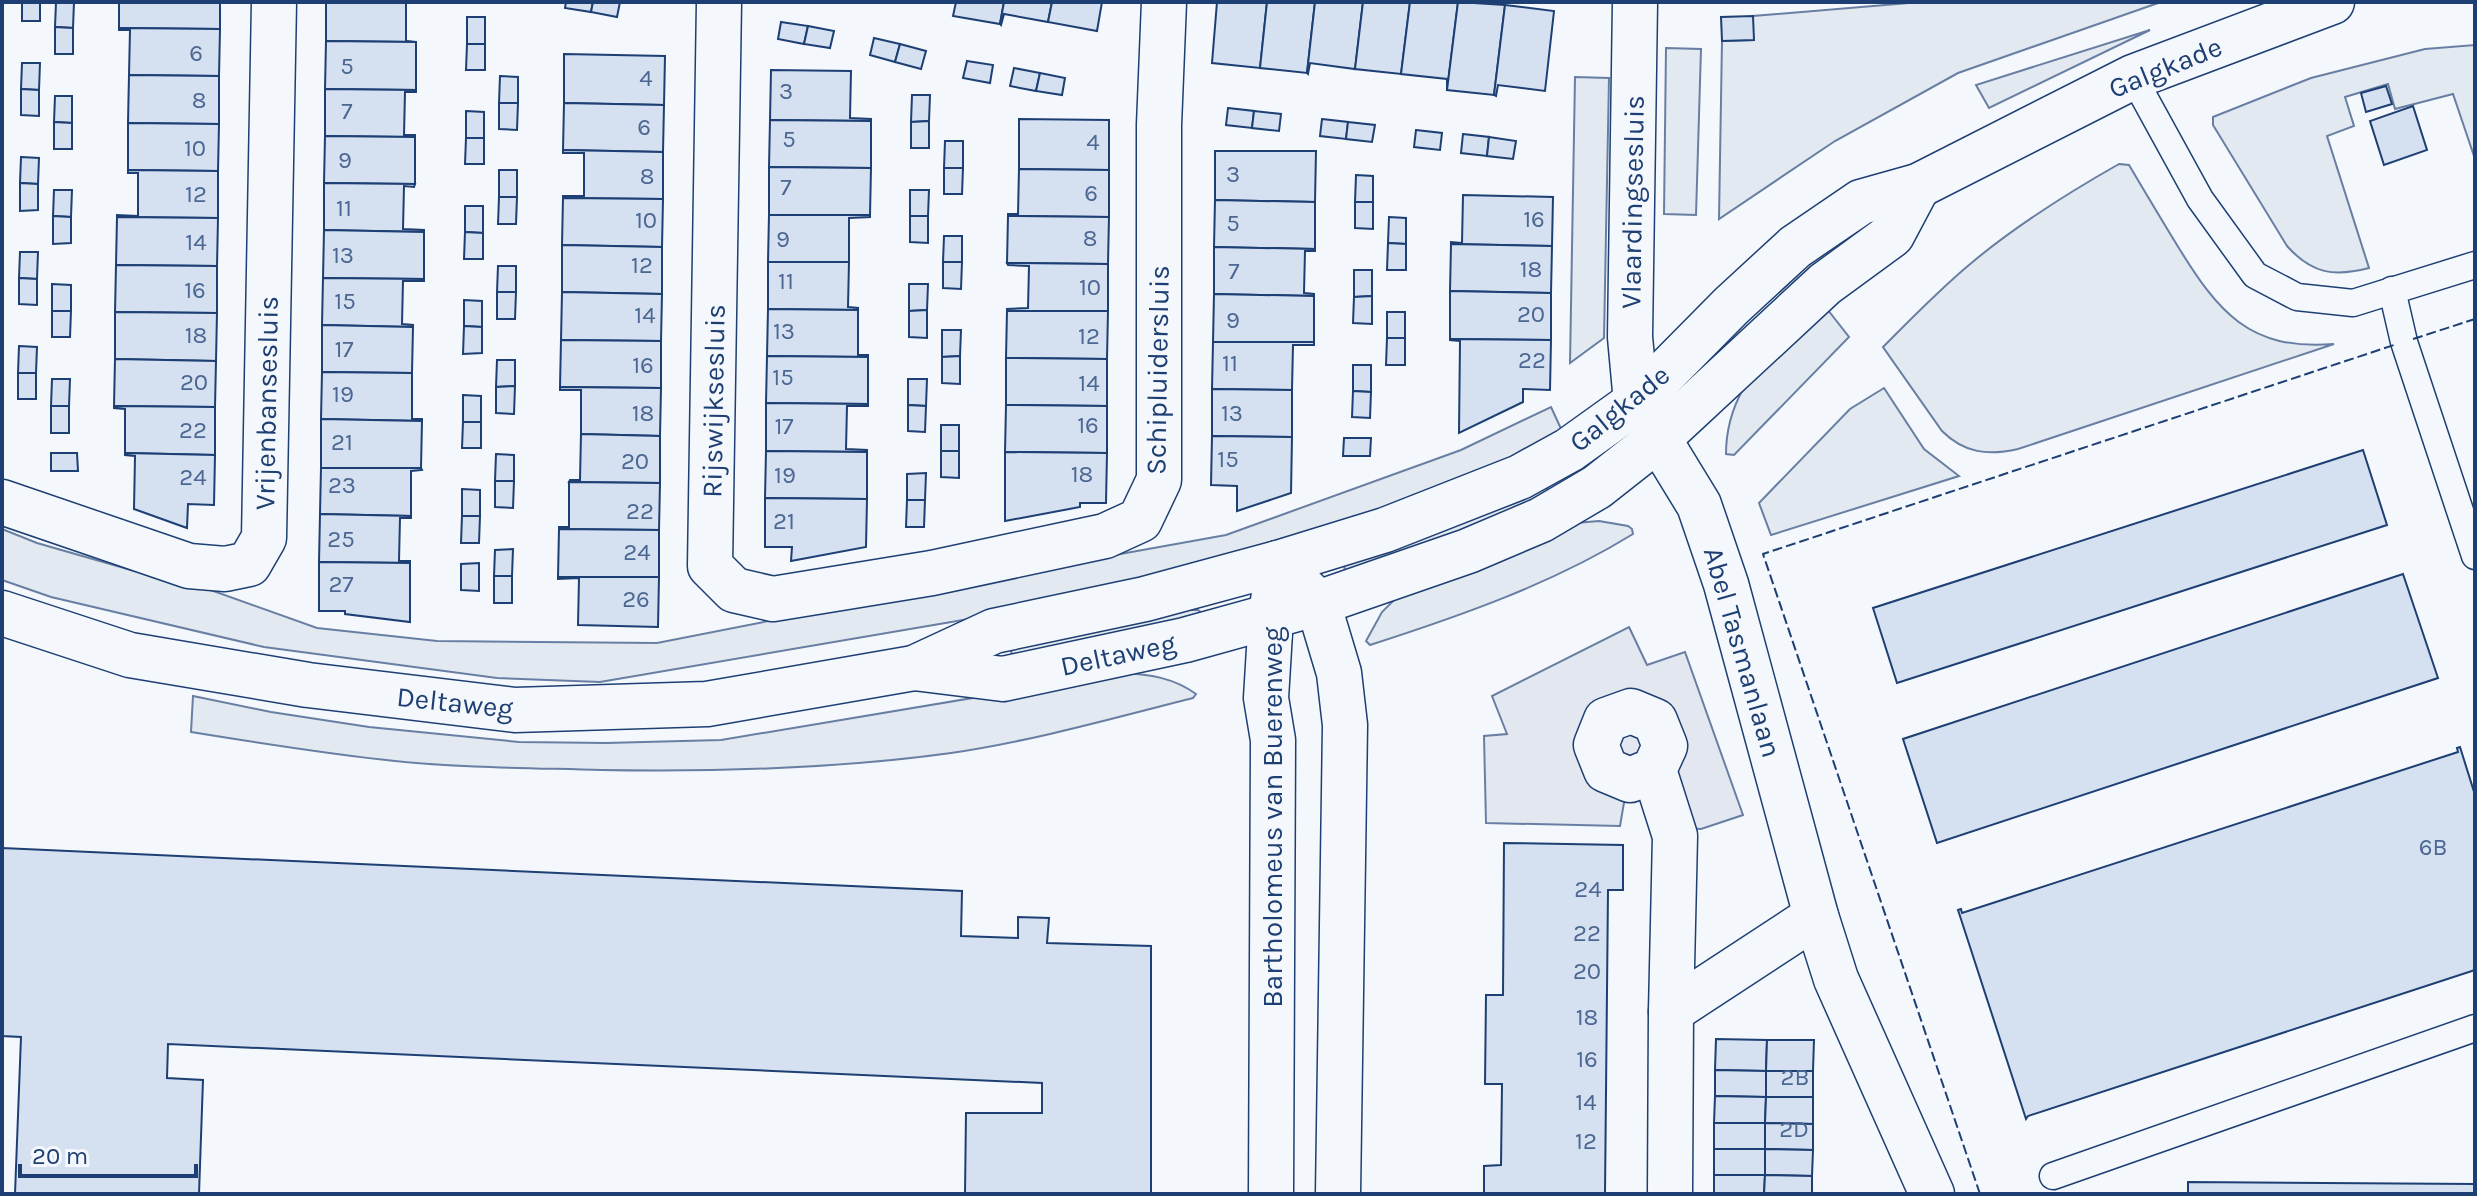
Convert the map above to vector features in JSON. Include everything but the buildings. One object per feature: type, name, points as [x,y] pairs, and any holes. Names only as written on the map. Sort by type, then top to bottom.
[{"type":"street","name":"Vrijenbansesluis","points":[[12,506],[189,566],[225,569],[249,564],[264,538],[274,2]]},
{"type":"street","name":"Rijswijksesluis","points":[[719,2],[710,566],[734,590],[773,599],[932,573]]},
{"type":"street","name":"Schipluidersluis","points":[[932,573],[1105,536],[1140,520],[1159,480],[1159,125],[1164,2]]},
{"type":"street","name":"Vlaardingsesluis","points":[[1635,2],[1630,337],[1636,402]]},
{"type":"street","name":"Galgkade","points":[[1278,563],[1385,530],[1520,477],[1569,450],[1636,402],[1731,306],[1795,247],[1861,202],[1918,186],[2133,77],[2332,2]]},
{"type":"street","name":"Galgkade","points":[[1318,603],[1468,551],[1541,520],[1597,487],[1658,439],[1825,284],[1892,235],[1918,186]]},
{"type":"street","name":"Abel Tasmanlaan","points":[[1636,402],[1699,505],[1726,584],[1836,979],[1932,1194]]},
{"type":"street","name":"Bartholomeus van Buerenweg","points":[[1278,563],[1318,603],[1339,673],[1345,725],[1338,1194]]},
{"type":"street","name":"Bartholomeus van Buerenweg","points":[[1271,1194],[1273,740],[1266,698],[1278,563]]},
{"type":"street","name":"Deltaweg","points":[[2,613],[130,655],[308,685],[515,710],[707,704],[914,668],[994,631],[1145,599],[1278,563]]},
{"type":"street","name":"Deltaweg","points":[[914,668],[1003,679],[1141,650],[1318,603]]},
{"type":"street","points":[[1654,770],[1675,836],[1670,1194]]},
{"type":"street","points":[[1671,1011],[1816,916]]},
{"type":"lane","points":[[2133,77],[2200,199],[2255,275],[2297,297],[2353,303],[2475,265]]},
{"type":"lane","points":[[2392,290],[2404,342],[2475,556]]},
{"type":"lane","points":[[2053,1176],[2475,1028]]},
{"type":"shaded area","points":[[1921,2],[2161,2],[1958,73],[1835,141],[1719,219],[1722,41],[1753,40],[1753,16]]},
{"type":"shaded area","points":[[2150,30],[1989,108],[1976,85]]},
{"type":"shaded area","points":[[2475,45],[2475,159],[2453,94],[2395,109],[2388,84],[2345,97],[2354,126],[2327,136],[2369,268],[2334,272],[2305,263],[2287,246],[2213,125],[2213,117],[2311,78],[2425,49]]},
{"type":"shaded area","points":[[1666,48],[1701,49],[1696,215],[1664,214]]},
{"type":"shaded area","points":[[1575,77],[1609,78],[1604,338],[1570,363]]},
{"type":"shaded area","points":[[2119,164],[2129,165],[2192,269],[2222,308],[2258,333],[2279,341],[2305,345],[2334,344],[2018,449],[1987,452],[1959,444],[1942,431],[1883,347],[1947,284],[2004,237]]},
{"type":"shaded area","points":[[1824,305],[1849,337],[1734,455],[1726,454],[1730,420],[1743,389]]},
{"type":"shaded area","points":[[1884,388],[1924,449],[1959,476],[1771,535],[1759,503],[1850,409]]},
{"type":"shaded area","points":[[1551,407],[1563,433],[1481,477],[1277,546],[1004,613],[600,682],[497,678],[264,647],[51,597],[2,580],[2,529],[37,543],[205,588],[317,628],[437,641],[657,643],[1226,535],[1461,450]]},
{"type":"shaded area","points":[[1546,486],[1548,491],[1491,525],[1345,571],[1343,559]]},
{"type":"shaded area","points":[[1599,521],[1628,526],[1633,534],[1570,568],[1505,597],[1370,645],[1366,641],[1382,612],[1397,597],[1564,524]]},
{"type":"shaded area","points":[[1183,610],[1198,610],[1203,614],[1013,662],[1010,644]]},
{"type":"shaded area","points":[[1629,627],[1647,665],[1685,652],[1743,815],[1701,829],[1652,826],[1642,791],[1626,791],[1620,826],[1486,823],[1484,736],[1507,734],[1492,696]]},
{"type":"shaded area","points":[[1122,673],[1161,678],[1196,694],[1193,698],[1103,721],[982,748],[864,763],[733,770],[446,765],[344,755],[191,732],[193,696],[369,727],[519,742],[721,740]]},
{"type":"fence","points":[[2413,339],[2475,319]]},
{"type":"fence","points":[[1980,1194],[1763,554],[2397,344]]}]
